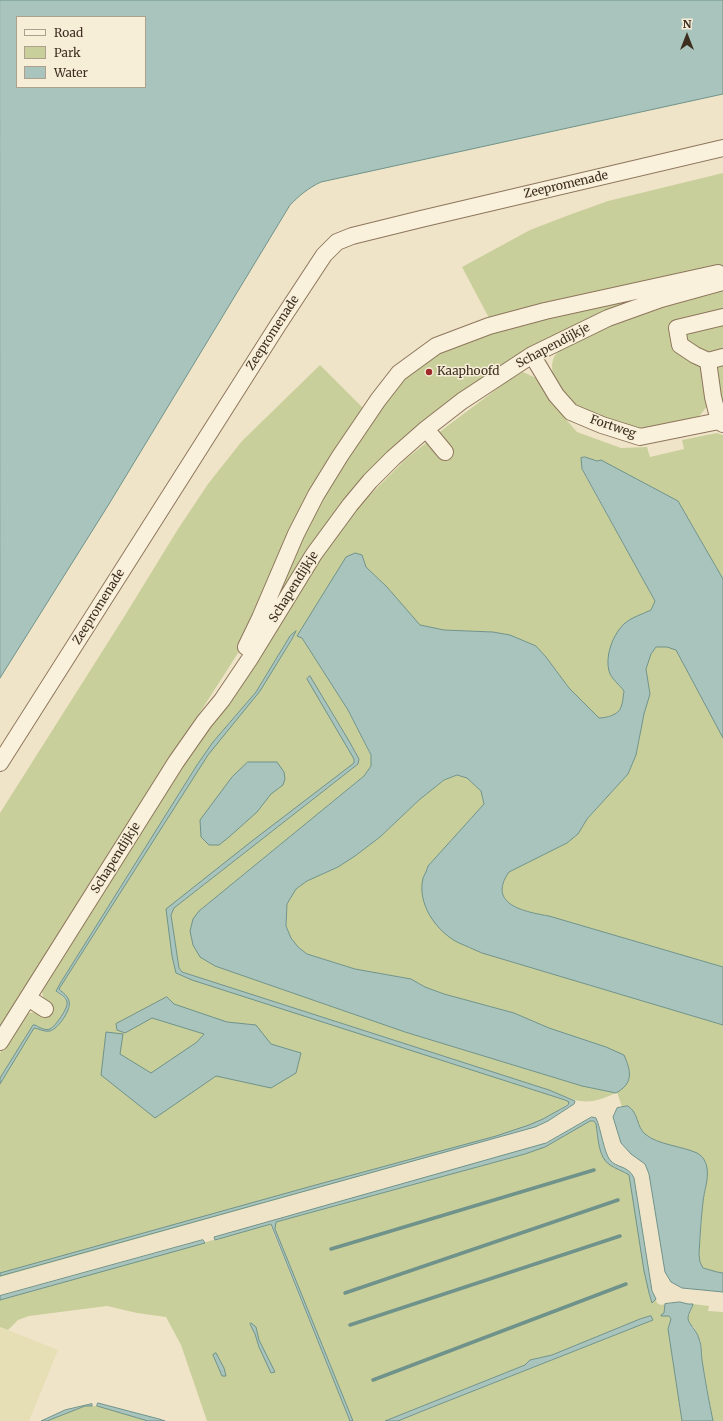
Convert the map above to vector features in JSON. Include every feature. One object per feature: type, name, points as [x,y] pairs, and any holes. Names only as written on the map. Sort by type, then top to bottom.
[{"type":"street","name":"Zeepromenade","points":[[0,763],[278,325],[324,255],[337,242],[352,236],[421,219],[723,148]]},
{"type":"street","points":[[249,660],[242,655],[243,652],[254,631],[296,534],[316,495],[340,456],[378,400],[399,373],[436,346],[489,326],[545,311],[723,272]]},
{"type":"street","name":"Schapendijkje","points":[[0,1042],[174,766],[249,660],[314,554],[350,505],[370,481],[393,458],[426,429],[486,384],[532,355],[608,318],[662,299],[723,282]]},
{"type":"street","points":[[721,422],[713,397],[715,359],[695,355],[680,345],[677,328],[723,317]]},
{"type":"street","name":"Fortweg","points":[[532,355],[556,394],[571,412],[602,425],[640,437],[721,422]]},
{"type":"street","points":[[426,429],[445,452]]},
{"type":"street","points":[[28,998],[45,1009]]},
{"type":"shaded area","points":[[0,1327],[58,1350],[29,1421],[0,1421]]},
{"type":"green space","points":[[723,173],[723,267],[692,272],[489,318],[462,267],[530,230],[569,215],[608,201]]},
{"type":"green space","points":[[697,281],[528,349],[496,369],[416,430],[271,615],[295,545],[333,474],[405,376],[427,359],[490,329]]},
{"type":"green space","points":[[723,287],[723,408],[708,405],[695,420],[638,430],[575,407],[558,386],[552,366],[556,354],[564,346],[623,317]]},
{"type":"green space","points":[[320,365],[363,408],[240,650],[77,904],[0,1033],[0,813],[178,529],[208,484],[242,441]]},
{"type":"green space","points":[[523,372],[536,378],[557,409],[577,432],[621,448],[647,447],[650,457],[684,449],[682,440],[717,433],[723,435],[723,579],[678,501],[597,461],[585,457],[581,458],[582,470],[655,601],[651,610],[626,622],[609,672],[624,691],[622,705],[620,710],[615,714],[609,717],[599,718],[569,688],[536,646],[510,635],[493,632],[444,630],[420,626],[387,587],[366,567],[362,555],[302,638],[348,710],[371,756],[371,766],[364,776],[199,911],[215,966],[405,1032],[582,1086],[616,1093],[597,1100],[589,1101],[567,1098],[549,1090],[182,972],[179,968],[171,915],[174,908],[358,764],[359,759],[310,676],[357,763],[169,910],[177,973],[571,1102],[535,1125],[471,1145],[0,1277],[0,1080],[34,1026],[42,1030],[52,1030],[61,1018],[50,1029],[44,1029],[33,1025],[0,1078],[0,1053],[20,1020],[28,1013],[37,1012],[44,1000],[42,992],[43,987],[152,810],[326,547],[346,519],[406,459],[509,380]],"holes":[[[295,632],[292,639],[255,695],[205,757],[58,990],[67,1001],[56,991],[61,982],[197,765],[213,742],[256,692],[290,636]],[[67,1003],[70,1006],[61,1018]]]},
{"type":"green space","points":[[656,647],[667,647],[676,650],[723,738],[723,967],[549,916],[520,909],[505,899],[502,892],[503,883],[509,872],[567,843],[578,834],[587,819],[628,774],[636,755],[644,714],[650,694],[646,669],[651,654]]},
{"type":"green space","points":[[457,775],[467,778],[481,791],[484,805],[428,866],[423,879],[423,895],[427,910],[456,941],[482,953],[723,1025],[723,1273],[703,1268],[700,1262],[699,1254],[703,1200],[707,1182],[654,1139],[646,1135],[642,1131],[632,1109],[628,1106],[622,1107],[617,1092],[621,1090],[606,1047],[549,1028],[514,1013],[444,994],[425,987],[411,979],[355,969],[307,954],[298,947],[291,938],[286,926],[287,904],[296,889],[307,881],[338,867],[355,856],[380,837],[419,800],[444,780]]},
{"type":"green space","points":[[590,1121],[596,1124],[599,1146],[603,1157],[610,1165],[629,1175],[649,1293],[652,1302],[656,1299],[657,1303],[661,1305],[665,1304],[664,1313],[671,1319],[668,1329],[682,1421],[398,1421],[653,1320],[651,1316],[640,1319],[552,1355],[530,1360],[525,1365],[384,1421],[353,1421],[275,1229],[276,1222],[525,1154]]},
{"type":"green space","points":[[270,1224],[350,1421],[207,1421],[181,1345],[166,1317],[137,1313],[107,1306],[29,1316],[18,1320],[8,1330],[0,1327],[0,1300]]},
{"type":"green space","points":[[693,1304],[709,1306],[708,1311],[723,1312],[723,1421],[713,1421],[702,1360],[701,1343],[694,1327],[689,1325],[688,1321]]},
{"type":"green space","points":[[85,1406],[97,1406],[148,1421],[47,1421]]},
{"type":"water","points":[[0,0],[723,0],[723,94],[321,182],[297,198],[290,205],[109,504],[0,678]]},
{"type":"water","points":[[585,457],[597,461],[601,460],[678,501],[723,579],[723,738],[676,650],[667,647],[656,647],[651,654],[646,669],[650,694],[644,714],[636,755],[628,774],[587,819],[578,834],[567,843],[509,872],[503,883],[502,892],[505,899],[520,909],[549,916],[723,967],[723,1025],[482,953],[449,937],[435,923],[425,906],[422,887],[423,878],[428,866],[484,804],[481,791],[467,778],[457,775],[444,780],[419,800],[380,837],[355,856],[338,867],[307,881],[296,889],[287,904],[286,926],[291,938],[298,947],[307,954],[355,969],[411,979],[425,987],[444,994],[514,1013],[549,1028],[606,1047],[624,1055],[629,1071],[628,1081],[622,1089],[616,1093],[582,1086],[405,1032],[215,966],[200,957],[193,945],[190,931],[193,919],[199,911],[364,776],[371,766],[371,755],[348,710],[302,638],[297,636],[346,557],[355,553],[362,555],[366,567],[387,587],[420,625],[444,630],[493,632],[510,635],[536,646],[569,688],[599,718],[612,716],[620,710],[624,691],[609,671],[608,658],[611,645],[617,633],[625,623],[634,617],[651,610],[655,601],[582,469],[581,458]]},
{"type":"water","points":[[296,631],[260,691],[208,755],[59,989],[69,1001],[68,1009],[64,1018],[57,1027],[50,1031],[34,1028],[0,1084],[0,1078],[33,1025],[44,1029],[50,1029],[61,1017],[66,1008],[67,1002],[63,996],[56,991],[61,982],[197,765],[213,742],[256,692],[290,636]]},
{"type":"water","points":[[310,676],[359,759],[358,764],[174,908],[171,915],[179,968],[182,972],[549,1090],[575,1101],[574,1104],[548,1121],[535,1127],[0,1276],[0,1273],[496,1136],[543,1119],[568,1105],[569,1102],[565,1100],[192,980],[176,973],[172,956],[166,909],[354,763],[354,759],[307,679]]},
{"type":"water","points":[[248,762],[277,762],[284,772],[285,779],[283,785],[271,794],[257,812],[229,837],[219,845],[209,845],[201,837],[200,820],[232,777]]},
{"type":"water","points":[[167,997],[174,1004],[227,1022],[256,1025],[271,1044],[301,1053],[296,1073],[271,1088],[216,1076],[155,1118],[101,1075],[106,1032],[123,1034],[120,1054],[151,1073],[197,1042],[204,1034],[152,1018],[125,1033],[117,1030],[116,1024]]},
{"type":"water","points":[[628,1106],[634,1112],[642,1131],[650,1138],[697,1153],[705,1161],[707,1176],[702,1215],[699,1254],[700,1262],[703,1268],[723,1273],[723,1292],[682,1288],[671,1282],[665,1272],[649,1174],[645,1164],[631,1154],[621,1143],[613,1117],[617,1108]]},
{"type":"water","points":[[592,1117],[596,1118],[606,1152],[610,1160],[629,1171],[634,1178],[652,1291],[656,1299],[652,1303],[644,1271],[629,1175],[606,1162],[599,1146],[596,1124],[594,1121],[590,1121],[545,1147],[525,1154],[276,1222],[275,1229],[353,1421],[350,1421],[271,1224],[215,1240],[214,1237],[546,1143]]},
{"type":"water","points":[[203,1240],[205,1243],[0,1300],[0,1296]]},
{"type":"water","points":[[680,1302],[693,1304],[688,1320],[701,1344],[703,1368],[713,1421],[682,1421],[668,1329],[671,1319],[669,1316],[661,1316],[664,1313],[665,1304]]},
{"type":"water","points":[[651,1316],[653,1320],[398,1421],[385,1421],[525,1365],[530,1360],[552,1355],[640,1319]]},
{"type":"water","points":[[251,1323],[256,1327],[259,1340],[275,1372],[271,1373],[259,1347],[250,1324]]},
{"type":"water","points":[[216,1353],[224,1368],[226,1376],[222,1376],[213,1355]]},
{"type":"water","points":[[98,1403],[165,1421],[148,1421],[97,1406]]},
{"type":"water","points":[[92,1404],[92,1406],[85,1406],[47,1421],[41,1421],[65,1410]]},
{"type":"waterway","points":[[331,1249],[594,1170]]},
{"type":"waterway","points":[[345,1293],[618,1200]]},
{"type":"waterway","points":[[350,1325],[620,1236]]},
{"type":"waterway","points":[[373,1380],[626,1284]]},
{"type":"place","name":"Kaaphoofd","points":[[429,372]]}]
